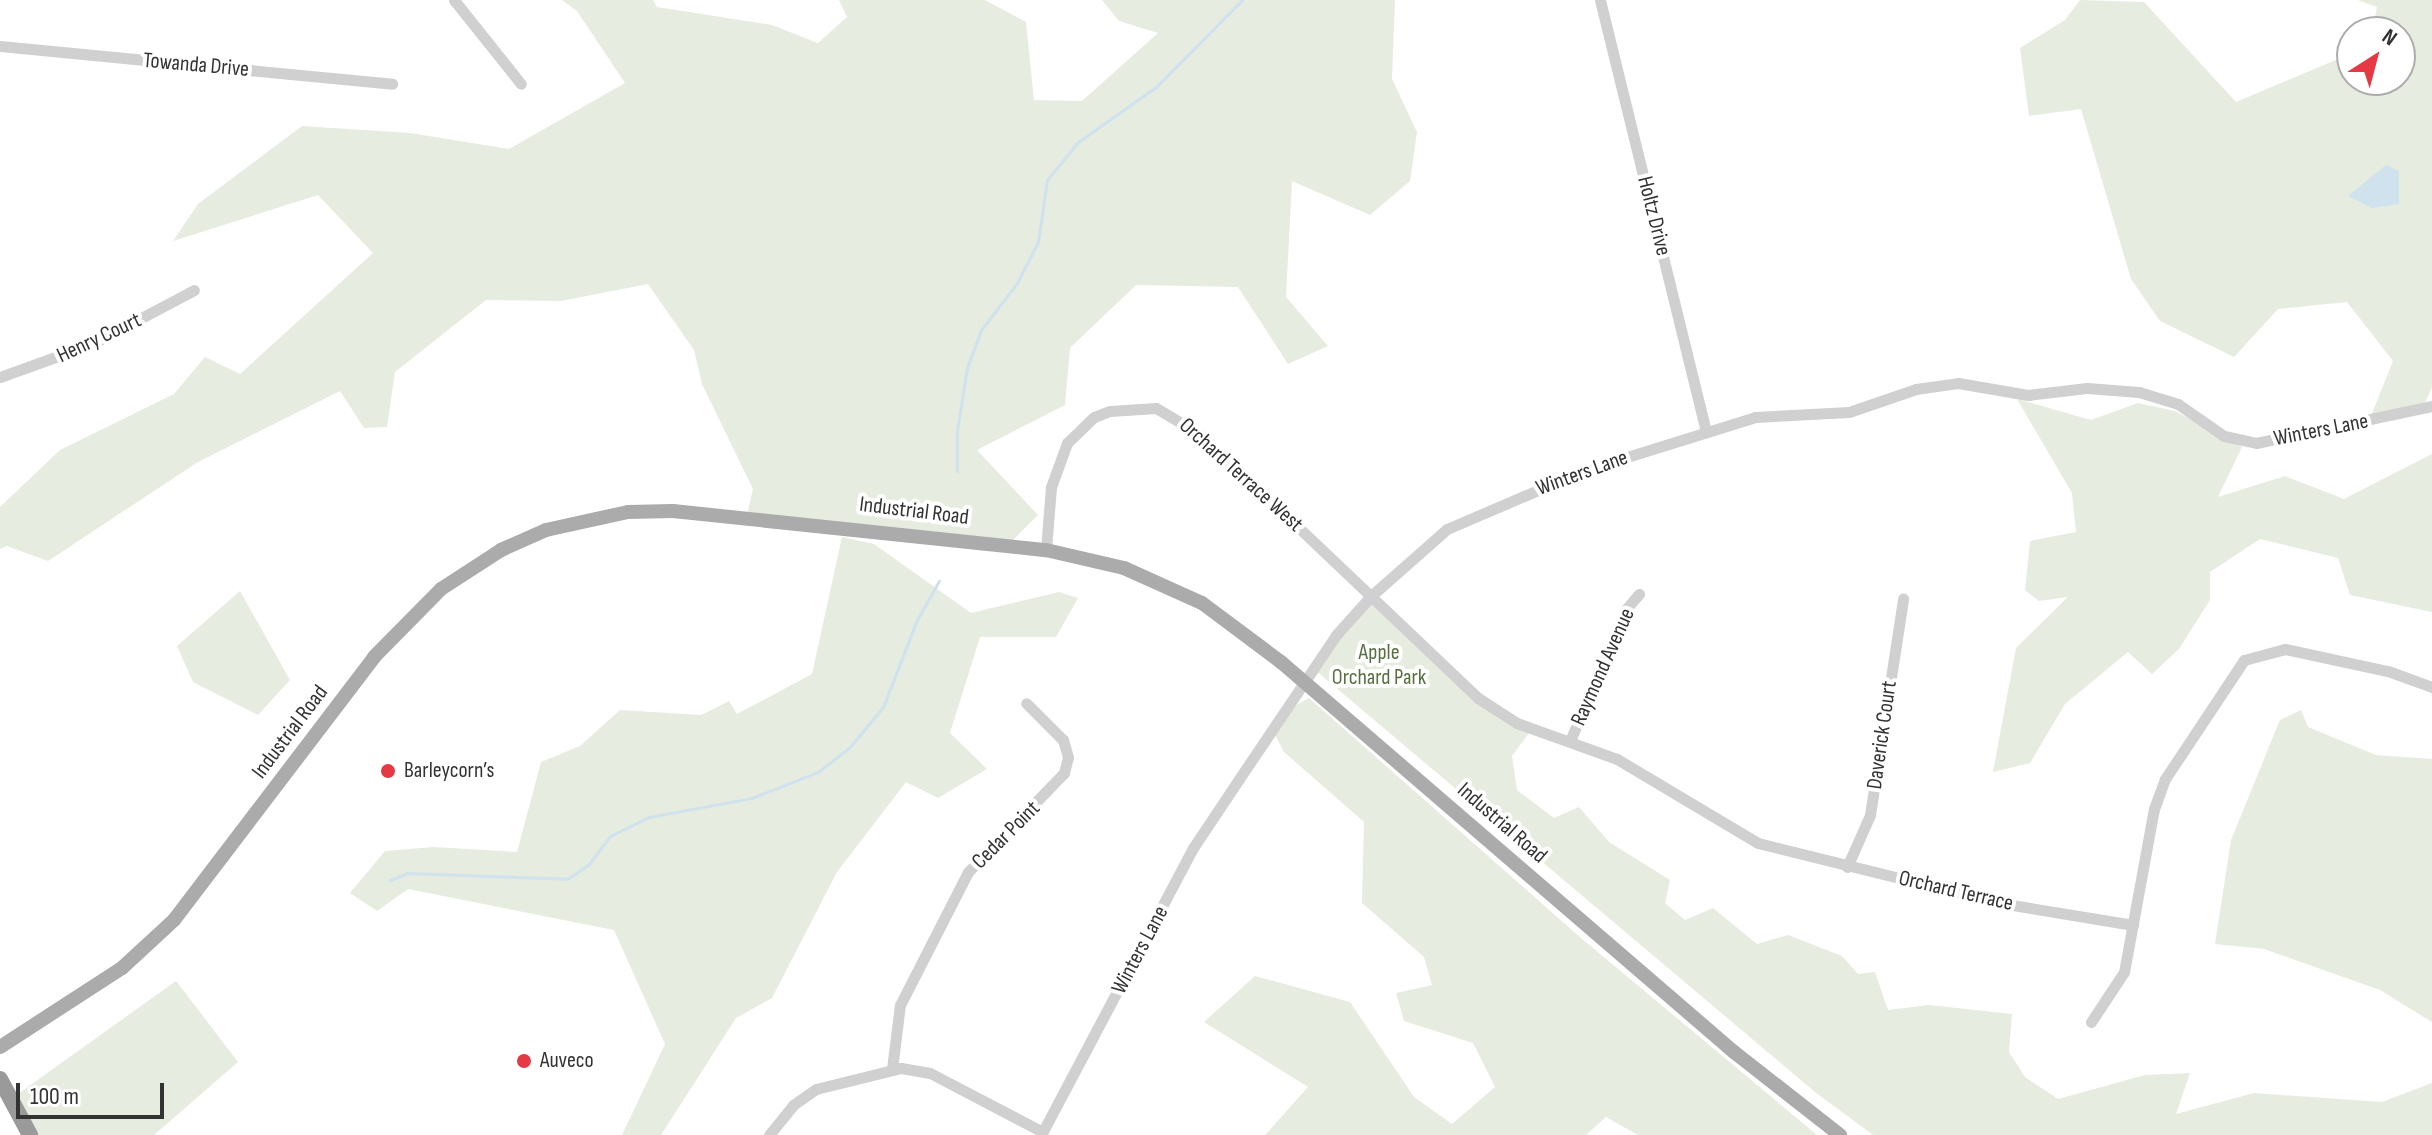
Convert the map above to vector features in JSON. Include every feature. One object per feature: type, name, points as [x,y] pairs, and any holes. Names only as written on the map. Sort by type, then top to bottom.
[{"type":"highway","points":[[0,1079],[30,1135]]},
{"type":"main road","name":"Industrial Road","points":[[0,1047],[107,979],[158,936],[192,898],[396,631],[458,576],[524,539],[602,516],[673,511],[1046,550],[1147,577],[1235,626],[1734,1052],[1840,1135]]},
{"type":"street","points":[[454,0],[521,84]]},
{"type":"street","name":"Holtz Drive","points":[[1600,0],[1706,432]]},
{"type":"street","name":"Towanda Drive","points":[[0,46],[392,84]]},
{"type":"street","name":"Henry Court","points":[[0,377],[94,343],[194,290]]},
{"type":"street","name":"Winters Lane","points":[[1042,1133],[1193,848],[1326,649],[1371,596],[1432,540],[1476,515],[1594,466],[1755,417],[1849,412],[1916,389],[1958,383],[2028,395],[2087,388],[2139,392],[2178,404],[2224,436],[2256,443],[2432,406]]},
{"type":"street","name":"Orchard Terrace West","points":[[1046,550],[1051,487],[1067,443],[1094,417],[1110,411],[1156,408],[1200,434],[1371,596]]},
{"type":"street","name":"Raymond Avenue","points":[[1570,741],[1626,609],[1639,594]]},
{"type":"street","name":"Orchard Terrace","points":[[1371,596],[1491,708],[1617,759],[1758,843],[2000,903],[2133,925]]},
{"type":"street","name":"Daverick Court","points":[[1847,867],[1870,815],[1903,599]]},
{"type":"street","points":[[2091,1022],[2121,979],[2154,809],[2165,779],[2244,660],[2285,649],[2388,671],[2432,687]]},
{"type":"street","name":"Cedar Point","points":[[892,1069],[900,1005],[968,872],[1064,773],[1068,757],[1063,740],[1026,703]]},
{"type":"street","points":[[769,1135],[803,1097],[892,1069],[930,1073],[1042,1133]]},
{"type":"green space","points":[[562,0],[653,0],[657,7],[772,25],[818,43],[847,17],[839,0],[985,0],[1026,22],[1034,100],[1082,101],[1158,33],[1119,21],[1102,0],[1395,0],[1392,79],[1417,132],[1410,181],[1370,215],[1292,181],[1286,297],[1328,346],[1288,364],[1238,287],[1136,285],[1070,348],[1065,405],[977,450],[1038,515],[1009,544],[747,515],[753,489],[702,384],[694,350],[648,284],[561,301],[486,300],[395,372],[387,427],[364,428],[340,391],[198,462],[48,561],[7,546],[0,549],[0,507],[60,450],[174,394],[205,357],[240,374],[373,253],[318,195],[173,241],[198,204],[302,126],[410,133],[509,149],[625,83],[577,11]]},
{"type":"green space","points":[[2080,0],[2144,2],[2236,102],[2336,60],[2336,96],[2416,96],[2416,16],[2375,16],[2377,7],[2358,0],[2432,0],[2432,387],[2423,408],[2369,421],[2393,361],[2347,302],[2278,309],[2234,357],[2160,321],[2131,279],[2081,109],[2029,116],[2020,48],[2065,20]]},
{"type":"green space","points":[[2017,399],[2091,420],[2138,403],[2175,411],[2242,447],[2218,497],[2285,476],[2344,499],[2432,454],[2432,612],[2350,595],[2338,558],[2260,539],[2210,572],[2210,600],[2179,649],[2152,674],[2128,652],[2065,704],[2030,763],[1993,772],[2016,648],[2068,597],[2039,601],[2025,590],[2030,541],[2076,532],[2072,493]]},
{"type":"green space","points":[[842,537],[874,544],[971,613],[1059,592],[1078,598],[1056,637],[980,637],[950,733],[987,769],[938,798],[906,782],[837,872],[772,998],[736,1018],[661,1135],[622,1135],[665,1044],[614,930],[408,889],[377,911],[350,893],[385,851],[433,847],[517,852],[541,762],[580,746],[620,710],[701,715],[729,701],[737,714],[812,674]]},
{"type":"green space","points":[[240,591],[290,680],[258,715],[193,682],[177,646]]},
{"type":"green space","name":"Apple Orchard Park","points":[[1371,596],[1478,698],[1532,729],[1512,756],[1517,790],[1554,818],[1579,807],[1609,842],[1670,880],[1665,903],[1685,920],[1713,908],[1757,944],[1788,935],[1842,956],[1858,974],[1875,972],[1888,1010],[1929,1005],[2012,1014],[2009,1052],[2025,1077],[2058,1099],[2145,1075],[2190,1073],[2176,1114],[2254,1093],[2382,1102],[2432,1083],[2432,1135],[1873,1135],[1815,1092],[1315,670]]},
{"type":"green space","points":[[1309,698],[1581,938],[1817,1135],[1638,1135],[1606,1117],[1586,1135],[1265,1135],[1308,1087],[1204,1022],[1255,976],[1350,1002],[1414,1097],[1452,1124],[1495,1087],[1473,1043],[1404,1021],[1396,993],[1432,985],[1424,957],[1362,903],[1364,822],[1284,752],[1272,729],[1284,712]]},
{"type":"green space","points":[[2301,710],[2308,727],[2376,755],[2432,759],[2432,1022],[2380,990],[2264,949],[2215,944],[2231,840],[2280,720]]},
{"type":"green space","points":[[176,981],[238,1062],[154,1135],[30,1135],[11,1099]]},
{"type":"water","points":[[2386,165],[2399,171],[2399,204],[2372,208],[2348,196]]},
{"type":"waterway","points":[[957,471],[957,431],[967,368],[981,330],[1017,283],[1038,242],[1047,180],[1078,142],[1156,87],[1242,0]]},
{"type":"waterway","points":[[390,880],[407,873],[567,879],[589,864],[610,836],[649,817],[752,798],[818,772],[849,748],[883,707],[917,620],[939,581]]},
{"type":"place","name":"Barleycorn’s","points":[[388,771]]},
{"type":"place","name":"Auveco","points":[[524,1061]]}]
